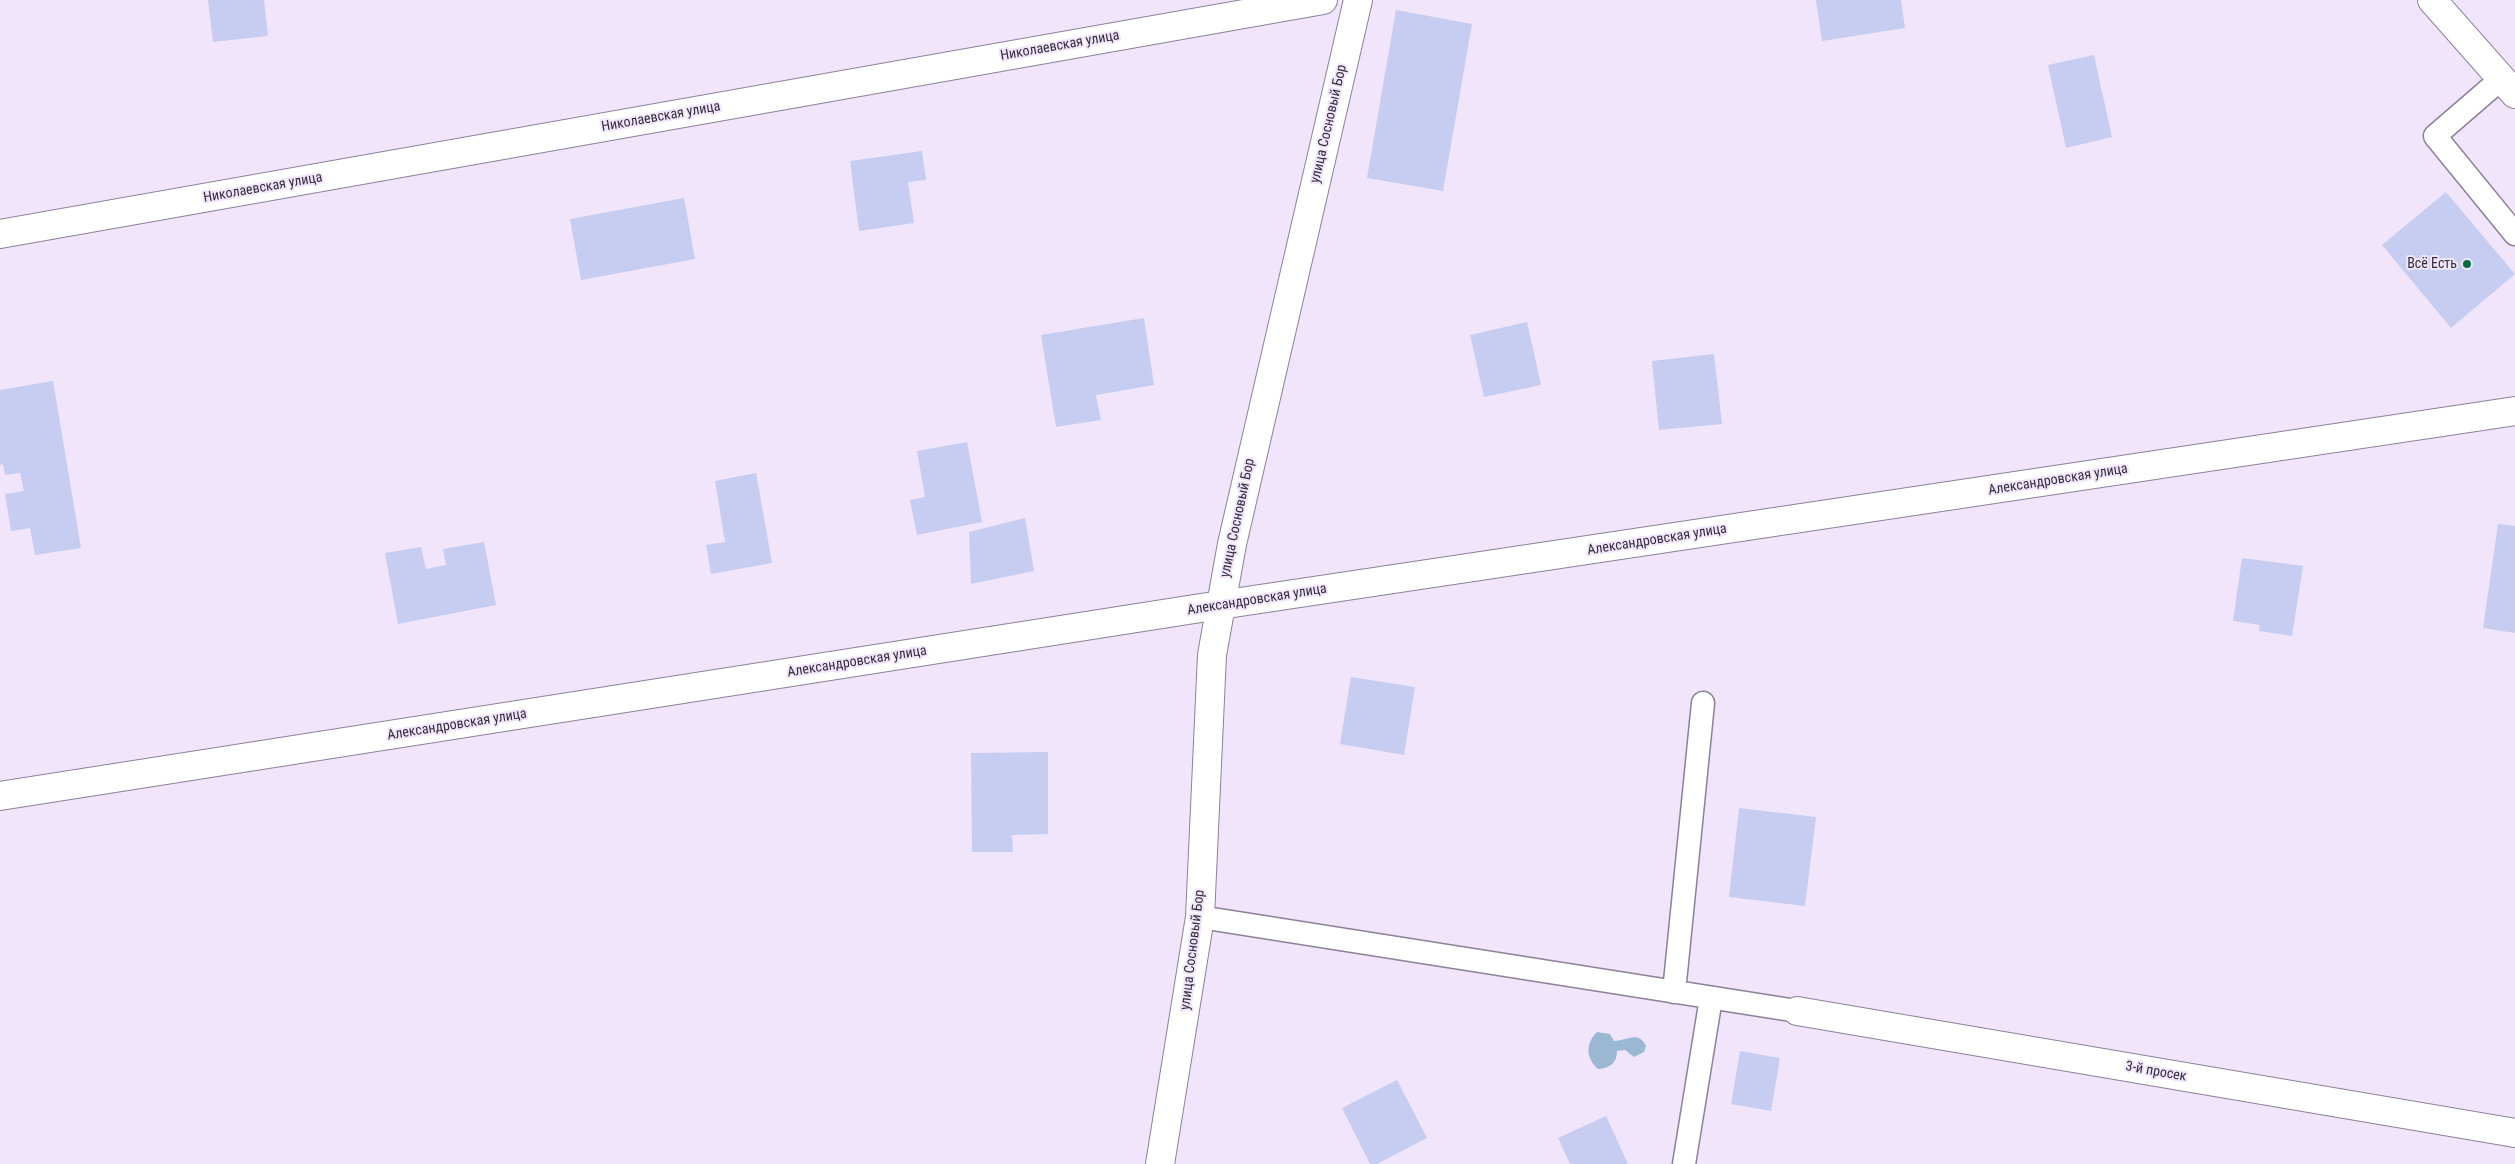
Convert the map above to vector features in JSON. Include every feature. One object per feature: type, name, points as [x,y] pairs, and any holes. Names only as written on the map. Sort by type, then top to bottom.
[{"type":"street","name":"Николаевская улица","points":[[0,234],[1323,0]]},
{"type":"street","name":"улица Сосновый Бор","points":[[1160,1164],[1200,917],[1212,655],[1220,605],[1232,544],[1358,0]]},
{"type":"street","points":[[2432,0],[2508,86]]},
{"type":"street","name":"Александровская улица","points":[[0,796],[1220,605],[2515,411]]},
{"type":"street","name":"3-й просек","points":[[1797,1011],[2515,1133]]},
{"type":"lane","points":[[2508,86],[2435,136],[2515,234]]},
{"type":"lane","points":[[1674,992],[1703,704]]},
{"type":"lane","points":[[1200,917],[1797,1011]]},
{"type":"lane","points":[[1684,1164],[1711,998]]},
{"type":"water","points":[[1597,1032],[1610,1034],[1614,1041],[1639,1038],[1646,1046],[1644,1052],[1634,1057],[1625,1050],[1617,1051],[1616,1059],[1612,1064],[1598,1069],[1591,1060],[1588,1051],[1590,1041]]},
{"type":"building","points":[[208,0],[264,0],[268,36],[213,42]]},
{"type":"building","points":[[1816,0],[1901,0],[1905,28],[1822,41]]},
{"type":"building","points":[[1396,10],[1472,24],[1443,191],[1367,178]]},
{"type":"building","points":[[2094,55],[2112,137],[2066,148],[2048,65]]},
{"type":"building","points":[[922,151],[926,180],[908,182],[914,223],[859,231],[850,161]]},
{"type":"building","points":[[2446,192],[2515,274],[2451,328],[2382,245]]},
{"type":"building","points":[[684,198],[695,259],[581,280],[570,219]]},
{"type":"building","points":[[1144,318],[1154,385],[1096,395],[1101,420],[1056,427],[1041,335]]},
{"type":"building","points":[[1527,322],[1541,385],[1484,397],[1470,335]]},
{"type":"building","points":[[1714,354],[1722,424],[1659,430],[1652,361]]},
{"type":"building","points":[[53,381],[81,548],[35,555],[30,528],[11,531],[5,494],[24,491],[20,473],[5,475],[3,464],[0,465],[0,390]]},
{"type":"building","points":[[967,442],[982,522],[917,535],[910,500],[925,497],[917,451]]},
{"type":"building","points":[[756,473],[772,563],[711,574],[706,545],[725,542],[715,481]]},
{"type":"building","points":[[1025,518],[1034,571],[971,584],[969,532]]},
{"type":"building","points":[[2498,524],[2515,526],[2515,633],[2483,628]]},
{"type":"building","points":[[484,542],[496,605],[398,624],[385,553],[421,547],[426,569],[446,565],[443,549]]},
{"type":"building","points":[[2242,558],[2303,566],[2292,636],[2259,631],[2260,625],[2233,621]]},
{"type":"building","points":[[1351,677],[1415,687],[1404,755],[1340,744]]},
{"type":"building","points":[[1048,752],[1048,834],[1012,835],[1013,852],[972,852],[971,753]]},
{"type":"building","points":[[1739,808],[1816,817],[1805,906],[1729,897]]},
{"type":"building","points":[[1740,1051],[1780,1058],[1771,1111],[1731,1104]]},
{"type":"building","points":[[1397,1080],[1427,1138],[1377,1164],[1370,1164],[1342,1108]]},
{"type":"building","points":[[1606,1116],[1628,1164],[1570,1164],[1558,1138]]},
{"type":"place","name":"Всё Есть","points":[[2467,264]]}]
